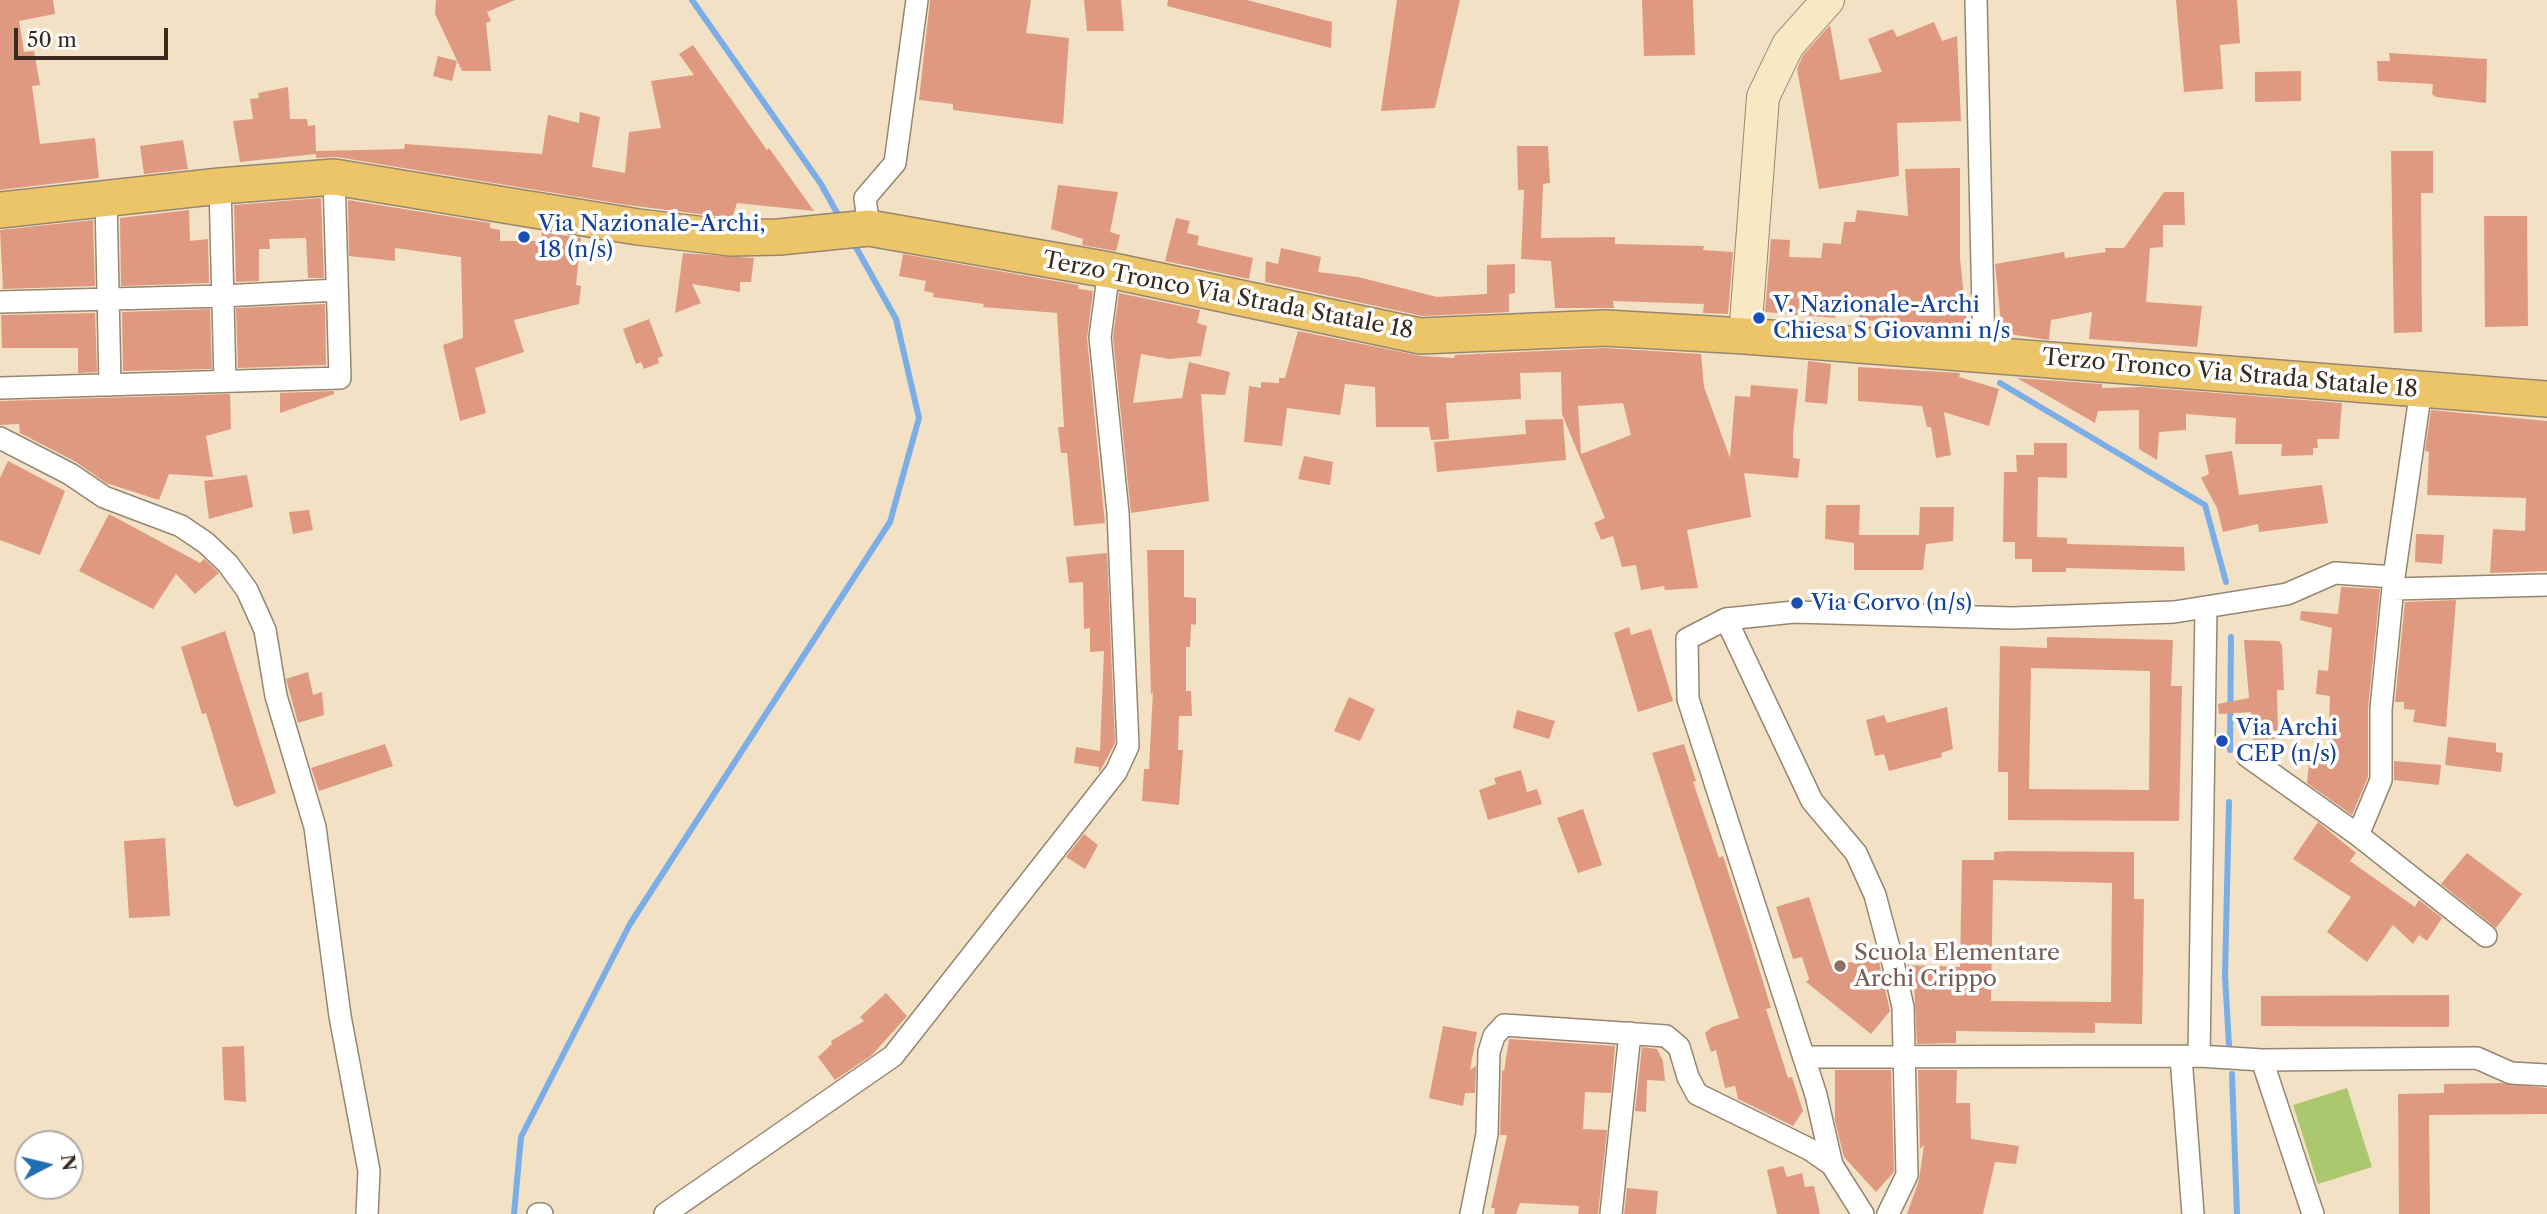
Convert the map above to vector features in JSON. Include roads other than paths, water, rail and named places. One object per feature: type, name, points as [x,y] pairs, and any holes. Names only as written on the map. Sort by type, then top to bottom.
[{"type":"main road","name":"Terzo Tronco Via Strada Statale 18","points":[[0,210],[220,186],[334,177],[638,227],[731,238],[862,227],[1109,271],[1420,335],[1605,328],[1745,336],[2547,399]]},
{"type":"street","points":[[862,227],[865,198],[895,163],[917,0]]},
{"type":"street","points":[[1745,336],[1763,97],[1788,45],[1828,0]]},
{"type":"street","points":[[1976,0],[1984,355]]},
{"type":"street","points":[[0,388],[340,378],[334,177]]},
{"type":"street","points":[[220,186],[225,381]]},
{"type":"street","points":[[106,200],[110,385]]},
{"type":"street","points":[[664,1214],[893,1056],[1116,772],[1128,746],[1118,513],[1100,337],[1109,271]]},
{"type":"street","points":[[0,302],[337,290]]},
{"type":"street","points":[[2358,835],[2381,780],[2381,709],[2393,583],[2421,389]]},
{"type":"street","points":[[0,438],[70,474],[104,497],[181,526],[206,543],[228,564],[247,590],[265,630],[276,696],[315,827],[341,1016],[369,1171],[367,1214]]},
{"type":"street","points":[[1863,1214],[1818,1145],[1805,1057],[1688,699],[1687,639],[1726,619],[1794,612],[2012,618],[2174,612],[2287,594],[2335,573],[2393,583],[2547,585]]},
{"type":"street","points":[[2193,1214],[2190,1056],[2206,607]]},
{"type":"street","points":[[1726,619],[1812,801],[1856,853],[1875,895],[1903,1007],[1908,1175],[1888,1214]]},
{"type":"street","points":[[2247,756],[2358,835],[2486,936]]},
{"type":"street","points":[[1471,1214],[1487,1134],[1489,1052],[1504,1025],[1515,1023],[1667,1036],[1679,1047],[1688,1077],[1697,1094],[1818,1145]]},
{"type":"street","points":[[1611,1214],[1630,1033]]},
{"type":"street","points":[[1805,1057],[2190,1056],[2262,1060],[2477,1058],[2511,1073],[2547,1075]]},
{"type":"street","points":[[2262,1060],[2313,1214]]},
{"type":"waterway","points":[[692,0],[821,184],[841,220]]},
{"type":"waterway","points":[[514,1214],[521,1137],[630,924],[890,522],[919,418],[896,319],[853,242]]},
{"type":"waterway","points":[[2000,383],[2205,505],[2226,582]]},
{"type":"waterway","points":[[2230,750],[2231,637]]},
{"type":"waterway","points":[[2229,802],[2225,976],[2229,1045]]},
{"type":"waterway","points":[[2232,1074],[2237,1214]]},
{"type":"place","name":"Via Nazionale-Archi, 18 (n/s)","points":[[524,237]]},
{"type":"place","name":"V. Nazionale-Archi Chiesa S Giovanni n/s","points":[[1759,318]]},
{"type":"place","name":"Via Corvo (n/s)","points":[[1797,603]]},
{"type":"place","name":"Via Archi CEP (n/s)","points":[[2222,741]]},
{"type":"place","name":"Scuola Elementare Archi Crippo","points":[[1840,966]]}]
